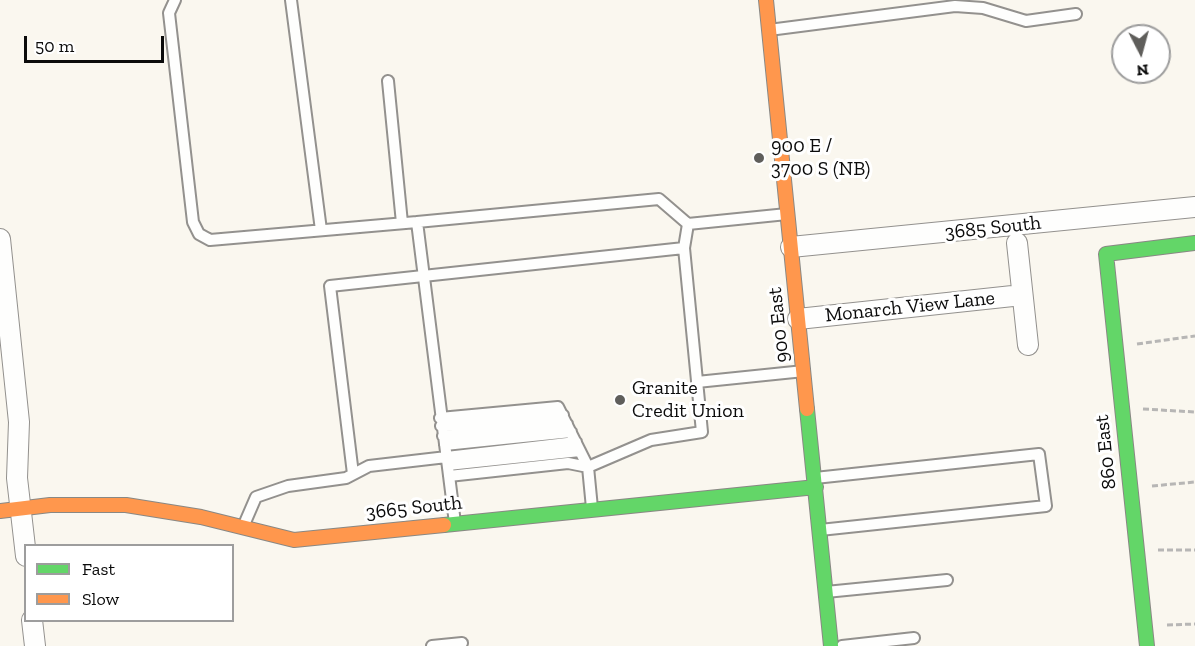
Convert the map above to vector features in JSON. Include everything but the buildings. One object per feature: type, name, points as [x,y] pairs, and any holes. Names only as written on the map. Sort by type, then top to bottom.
[{"type":"street","name":"900 East","points":[[766,0],[831,646]]},
{"type":"street","name":"3685 South","points":[[791,247],[1195,207]]},
{"type":"street","points":[[0,239],[19,422],[20,508],[24,544]]},
{"type":"street","name":"Monarch View Lane","points":[[1017,243],[1028,345]]},
{"type":"street","name":"860 East","points":[[1147,646],[1106,254],[1195,243]]},
{"type":"street","name":"Monarch View Lane","points":[[798,319],[1022,295]]},
{"type":"street","name":"3665 South","points":[[0,511],[84,502],[110,503],[198,516],[275,538],[294,540],[816,483]]},
{"type":"street","points":[[33,622],[35,646]]},
{"type":"lane","points":[[176,0],[169,13],[193,222],[199,234],[210,240],[659,199],[688,224],[788,214]]},
{"type":"lane","points":[[291,0],[321,230]]},
{"type":"lane","points":[[769,30],[955,6],[983,8],[1026,21],[1076,14]]},
{"type":"lane","points":[[388,81],[402,223]]},
{"type":"lane","points":[[417,222],[455,523]]},
{"type":"lane","points":[[444,446],[588,466],[651,440],[702,432],[684,248],[688,224]]},
{"type":"lane","points":[[353,474],[330,285],[684,248]]},
{"type":"lane","points":[[697,382],[804,371]]},
{"type":"lane","points":[[444,446],[571,433]]},
{"type":"lane","points":[[444,446],[571,433]]},
{"type":"lane","points":[[243,527],[256,497],[288,486],[346,478],[369,466],[444,446],[571,433]]},
{"type":"lane","points":[[571,433],[588,466],[592,508]]},
{"type":"lane","points":[[816,483],[1039,454],[1046,506],[820,530]]},
{"type":"lane","points":[[826,592],[947,580]]},
{"type":"lane","points":[[842,646],[914,638]]},
{"type":"lane","points":[[432,646],[462,643]]},
{"type":"path","points":[[1134,344],[1195,336]]},
{"type":"path","points":[[1140,409],[1195,412]]},
{"type":"path","points":[[1148,486],[1195,482]]},
{"type":"path","points":[[1154,550],[1195,550]]},
{"type":"path","points":[[1162,625],[1195,624]]},
{"type":"traffic: fast","points":[[1147,646],[1106,254],[1195,243]]},
{"type":"traffic: fast","points":[[807,409],[831,646]]},
{"type":"traffic: fast","points":[[444,525],[816,487]]},
{"type":"traffic: slow","points":[[766,0],[807,409]]},
{"type":"traffic: slow","points":[[0,511],[50,505],[126,505],[201,517],[294,540],[444,525]]},
{"type":"place","name":"900 E / 3700 S (NB)","points":[[759,158]]},
{"type":"place","name":"Granite Credit Union","points":[[620,400]]}]
